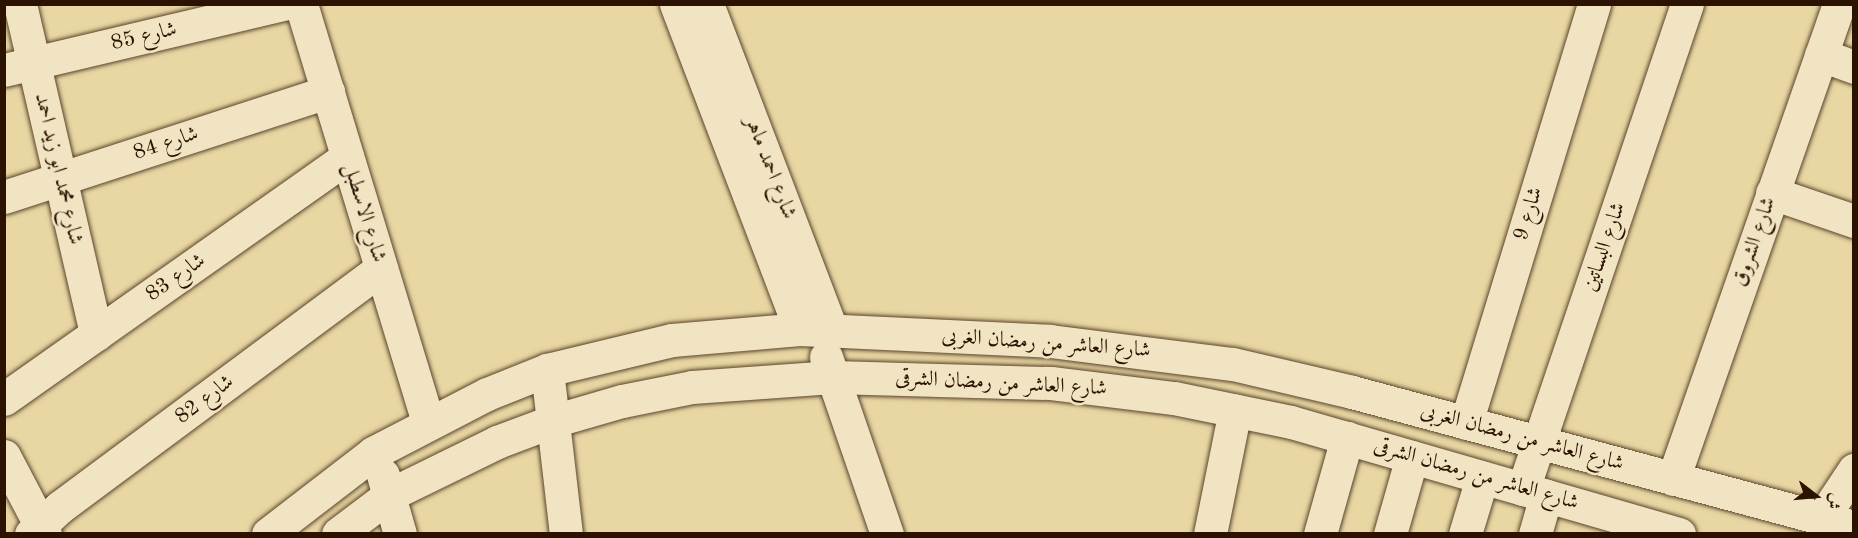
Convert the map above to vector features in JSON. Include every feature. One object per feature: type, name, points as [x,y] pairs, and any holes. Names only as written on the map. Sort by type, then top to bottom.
[{"type":"street","name":"شارع محمد ابو زيد احمد","points":[[20,4],[19,66],[59,179],[96,334]]},
{"type":"street","name":"شارع 85","points":[[19,66],[284,4]]},
{"type":"street","name":"شارع الاسطبل","points":[[301,4],[428,421]]},
{"type":"street","name":"شارع احمد ماهر","points":[[676,4],[816,330]]},
{"type":"street","name":"شارع احمد ماهر","points":[[707,4],[887,534]]},
{"type":"street","name":"شارع 9","points":[[1466,423],[1594,4]]},
{"type":"street","name":"شارع البساتين","points":[[1535,534],[1534,493],[1538,443],[1687,4]]},
{"type":"street","name":"شارع الشروق","points":[[1673,479],[1839,4]]},
{"type":"street","points":[[1821,55],[1854,67]]},
{"type":"street","name":"شارع 84","points":[[4,198],[328,92]]},
{"type":"street","name":"شارع 83","points":[[4,399],[347,157]]},
{"type":"street","points":[[1772,193],[1854,221]]},
{"type":"street","name":"شارع 82","points":[[39,531],[381,269]]},
{"type":"street","name":"شارع العاشر من رمضان الغربى","points":[[268,534],[374,453],[428,421],[547,370],[672,339],[816,330],[1050,341],[1172,354],[1293,377],[1854,527]]},
{"type":"street","points":[[547,370],[566,534]]},
{"type":"street","name":"شارع العاشر من رمضان الشرقى","points":[[338,534],[391,494],[497,442],[553,421],[622,401],[692,387],[833,377],[1051,383],[1235,410],[1347,438],[1534,493],[1609,524],[1679,534]]},
{"type":"street","points":[[1210,534],[1235,410]]},
{"type":"street","points":[[1320,534],[1347,438]]},
{"type":"street","points":[[374,453],[391,494],[400,534]]},
{"type":"street","points":[[4,456],[39,531]]},
{"type":"street","points":[[1390,534],[1412,457]]},
{"type":"street","points":[[1822,518],[1854,470]]},
{"type":"street","points":[[1465,534],[1482,478]]}]
